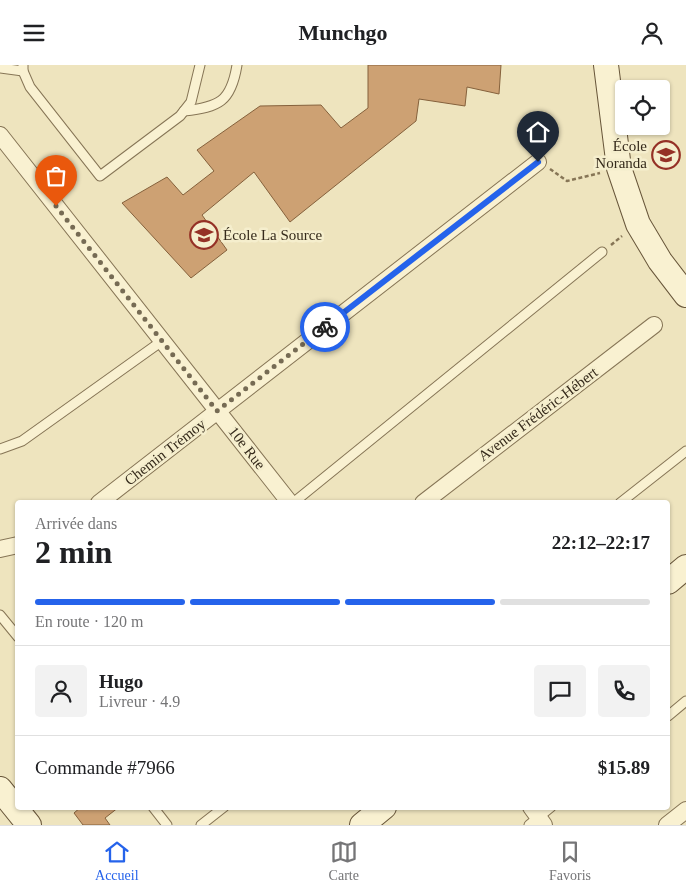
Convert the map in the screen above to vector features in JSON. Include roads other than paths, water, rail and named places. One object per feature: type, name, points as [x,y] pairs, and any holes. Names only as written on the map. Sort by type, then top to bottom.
[{"type":"main road","points":[[606,65],[620,168],[638,224],[660,261],[686,295]]},
{"type":"main road","points":[[670,580],[686,567]]},
{"type":"main road","points":[[0,789],[15,806]]},
{"type":"main road","points":[[362,825],[380,810]]},
{"type":"street","name":"10e Rue","points":[[0,135],[289,500]]},
{"type":"street","name":"Chemin Trémoy","points":[[103,500],[538,162]]},
{"type":"street","name":"Avenue Frédéric-Hébert","points":[[427,500],[654,325]]},
{"type":"street","points":[[0,549],[15,546]]},
{"type":"street","points":[[667,825],[686,810]]},
{"type":"lane","points":[[0,68],[23,68],[30,87],[100,177],[184,111],[192,102],[200,65]]},
{"type":"lane","points":[[184,111],[203,109],[221,102],[234,86],[237,65]]},
{"type":"lane","points":[[295,500],[602,252]]},
{"type":"lane","points":[[0,449],[22,441],[162,341]]},
{"type":"lane","points":[[624,500],[686,451]]},
{"type":"lane","points":[[0,615],[15,633]]},
{"type":"lane","points":[[670,714],[686,701]]},
{"type":"lane","points":[[155,810],[167,825]]},
{"type":"lane","points":[[201,825],[220,810]]},
{"type":"place","name":"École Noranda","points":[[666,155]]},
{"type":"place","name":"École La Source","points":[[204,235]]}]
